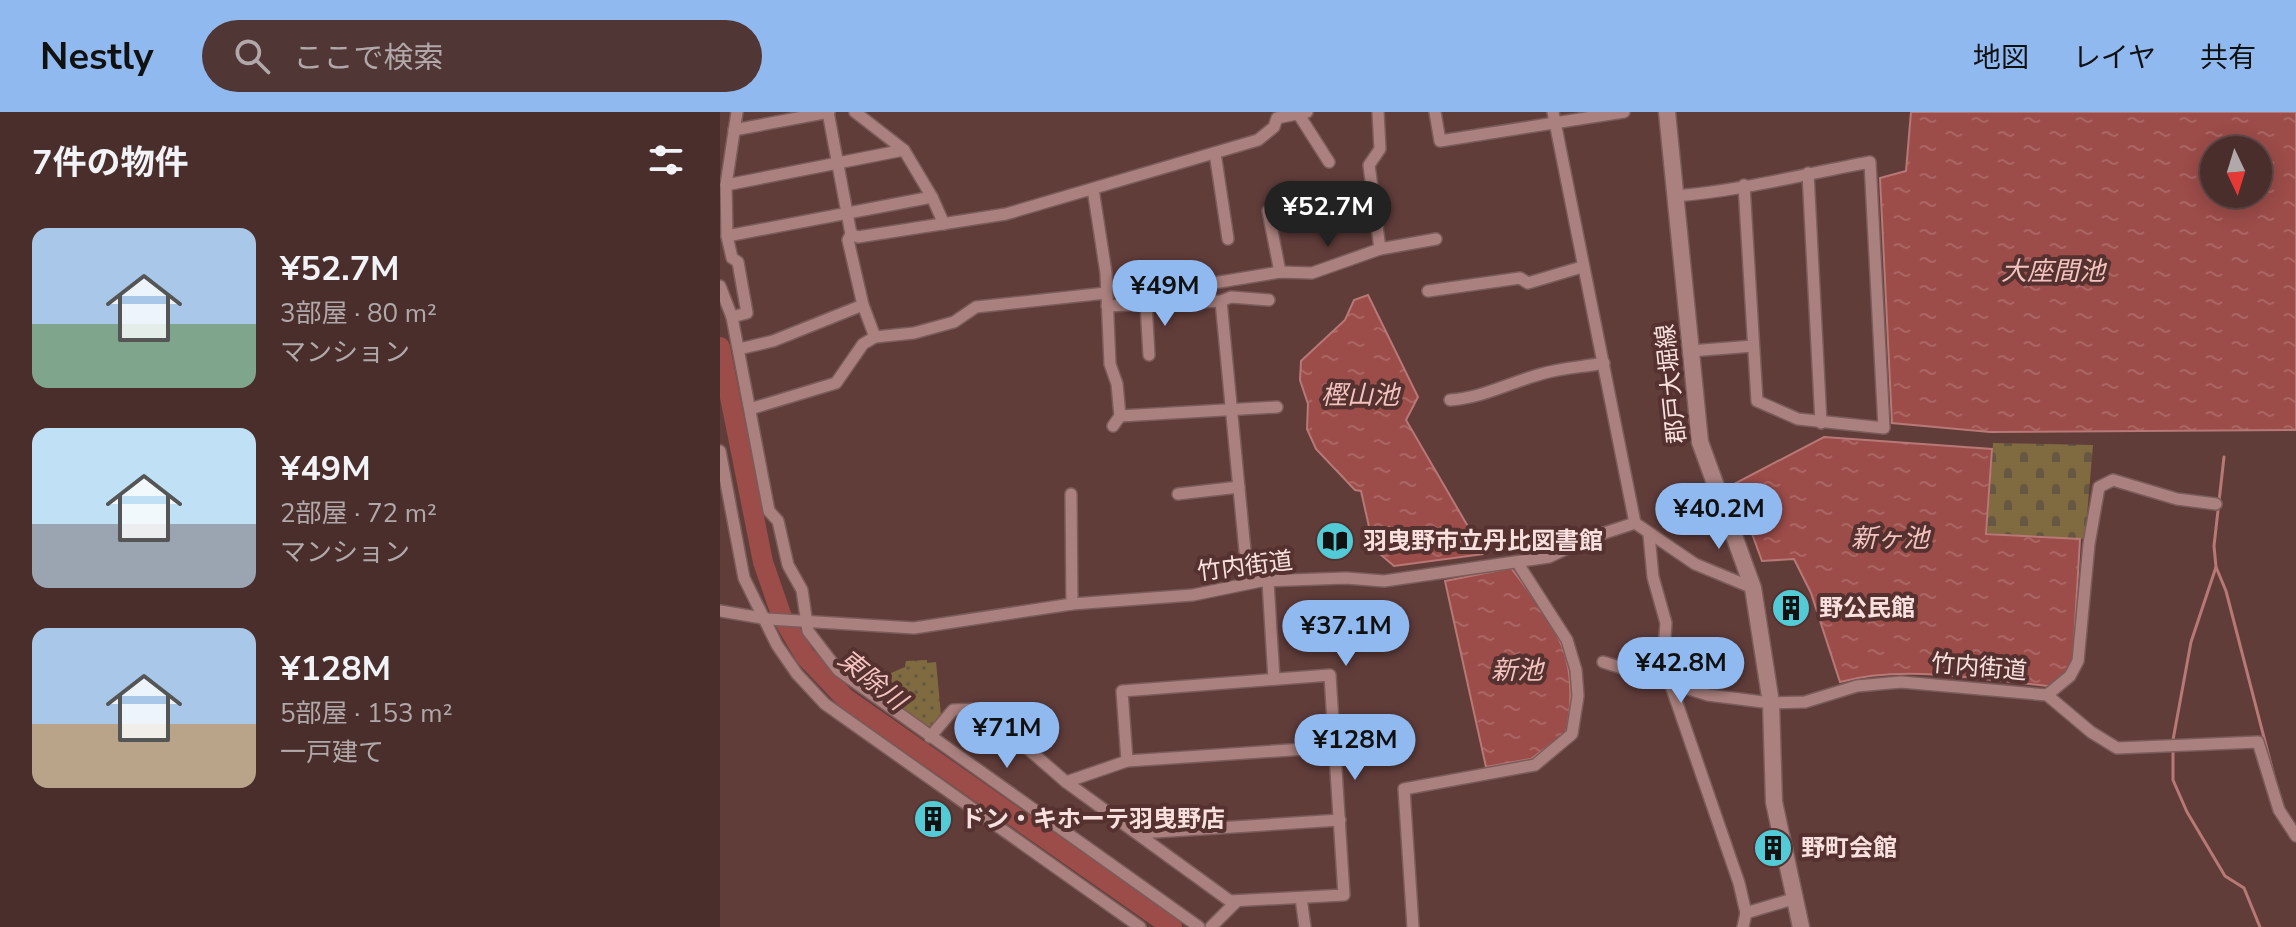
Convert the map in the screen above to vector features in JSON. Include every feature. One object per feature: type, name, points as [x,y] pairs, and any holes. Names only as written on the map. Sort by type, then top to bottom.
[{"type":"main road","name":"郡戸大堀線","points":[[1667,112],[1700,442],[1753,588],[1771,703],[1774,802],[1801,927]]},
{"type":"street","points":[[732,317],[747,313],[738,262],[732,258],[727,236],[726,185],[737,112]]},
{"type":"street","points":[[734,130],[828,112],[851,234],[848,240],[863,305],[875,337]]},
{"type":"street","points":[[855,112],[904,150],[944,224]]},
{"type":"street","points":[[1378,112],[1380,149],[1369,165],[1380,249]]},
{"type":"street","points":[[1435,112],[1440,141],[1554,118],[1624,112]]},
{"type":"street","points":[[851,234],[858,237],[1006,214],[1258,140],[1274,127],[1275,115],[1303,114],[1329,162]]},
{"type":"street","points":[[1554,118],[1635,523],[1695,564],[1753,588]]},
{"type":"street","points":[[726,185],[904,150]]},
{"type":"street","points":[[1215,153],[1228,239]]},
{"type":"street","points":[[1675,196],[1870,162],[1884,428],[1798,419],[1757,401],[1744,185]]},
{"type":"street","points":[[1808,173],[1821,423]]},
{"type":"street","points":[[1093,189],[1106,273],[1110,364],[1117,384],[1116,421],[1277,407]]},
{"type":"street","points":[[727,236],[932,197]]},
{"type":"street","points":[[1268,211],[1280,272]]},
{"type":"street","points":[[1171,290],[1280,272],[1312,273],[1380,249],[1436,239]]},
{"type":"street","points":[[1428,291],[1520,278],[1528,283],[1582,267]]},
{"type":"street","points":[[720,286],[732,317],[739,349],[769,511],[778,521],[788,565],[802,590],[800,622],[824,654],[852,683],[1199,927]]},
{"type":"street","points":[[750,409],[836,383],[863,344],[875,337],[914,333],[954,322],[976,307],[1106,293]]},
{"type":"street","points":[[1107,306],[1221,301],[1231,297],[1269,300]]},
{"type":"street","points":[[1221,301],[1245,551],[1264,581],[1274,679]]},
{"type":"street","points":[[1146,304],[1149,355]]},
{"type":"street","points":[[739,349],[773,341],[863,305]]},
{"type":"street","points":[[1691,351],[1753,346]]},
{"type":"street","points":[[1450,400],[1478,398],[1503,385],[1547,372],[1604,363]]},
{"type":"street","points":[[720,451],[744,578],[797,674],[825,704],[1140,927]]},
{"type":"street","points":[[2047,695],[2070,676],[2078,661],[2089,544],[2099,487],[2113,480],[2177,499],[2216,504]]},
{"type":"street","points":[[1178,494],[1239,487]]},
{"type":"street","points":[[1071,494],[1072,604]]},
{"type":"street","name":"竹内街道","points":[[720,611],[764,619],[914,628],[1072,604],[1193,595],[1264,581],[1346,578],[1384,581],[1517,562],[1549,557],[1589,538],[1635,523]]},
{"type":"street","points":[[1649,535],[1653,577],[1666,623],[1664,648],[1670,683],[1739,883],[1746,913],[1743,927]]},
{"type":"street","points":[[1413,927],[1404,789],[1535,765],[1563,744],[1574,726],[1578,696],[1576,670],[1567,640],[1517,562]]},
{"type":"street","name":"竹内街道","points":[[1603,662],[1708,695],[1771,703],[1805,702],[1857,686],[1901,682],[2047,695],[2091,732],[2117,748],[2258,742],[2279,810],[2296,836]]},
{"type":"street","points":[[930,737],[953,710],[982,709],[1066,782],[1236,902],[1344,895],[1330,675],[1122,691],[1127,761]]},
{"type":"street","points":[[1066,782],[1127,761],[1335,747]]},
{"type":"street","points":[[1139,833],[1340,820]]},
{"type":"street","points":[[1301,898],[1305,927]]},
{"type":"street","points":[[1746,913],[1796,898]]},
{"type":"street","points":[[1211,927],[1236,902]]},
{"type":"green space","points":[[1993,443],[2093,445],[2085,539],[1987,533]]},
{"type":"green space","points":[[927,660],[927,663],[936,662],[941,715],[933,726],[926,727],[866,684],[905,667],[906,661]]},
{"type":"water","name":"大座間池","points":[[1911,112],[2296,112],[2296,430],[1990,432],[1892,423],[1880,178],[1906,171]]},
{"type":"water","name":"樫山池","points":[[1368,295],[1418,397],[1406,420],[1484,554],[1394,566],[1374,549],[1361,491],[1355,490],[1316,449],[1307,429],[1308,404],[1300,380],[1301,361],[1345,320],[1354,300]]},
{"type":"water","name":"新ヶ池","points":[[1824,437],[1992,449],[1986,534],[2080,539],[2073,659],[2065,674],[2049,686],[1917,674],[1890,674],[1840,682],[1811,593],[1794,559],[1762,561],[1734,484]]},
{"type":"water","name":"新池","points":[[1511,568],[1561,644],[1570,683],[1570,706],[1566,733],[1531,759],[1486,767],[1445,581]]},
{"type":"waterway","name":"東除川","points":[[720,347],[763,562],[782,617],[805,656],[845,698],[1172,927]]},
{"type":"waterway","points":[[2224,457],[2214,546],[2216,567],[2226,591],[2275,780]]},
{"type":"waterway","points":[[2173,740],[2191,642],[2216,567]]},
{"type":"waterway","points":[[2173,751],[2173,780],[2187,812],[2225,876],[2244,888],[2260,927]]},
{"type":"place","name":"羽曳野市立丹比図書館","points":[[1335,541]]},
{"type":"place","name":"野公民館","points":[[1791,608]]},
{"type":"place","name":"ドン・キホーテ羽曳野店","points":[[933,819]]},
{"type":"place","name":"野町会館","points":[[1773,848]]}]
